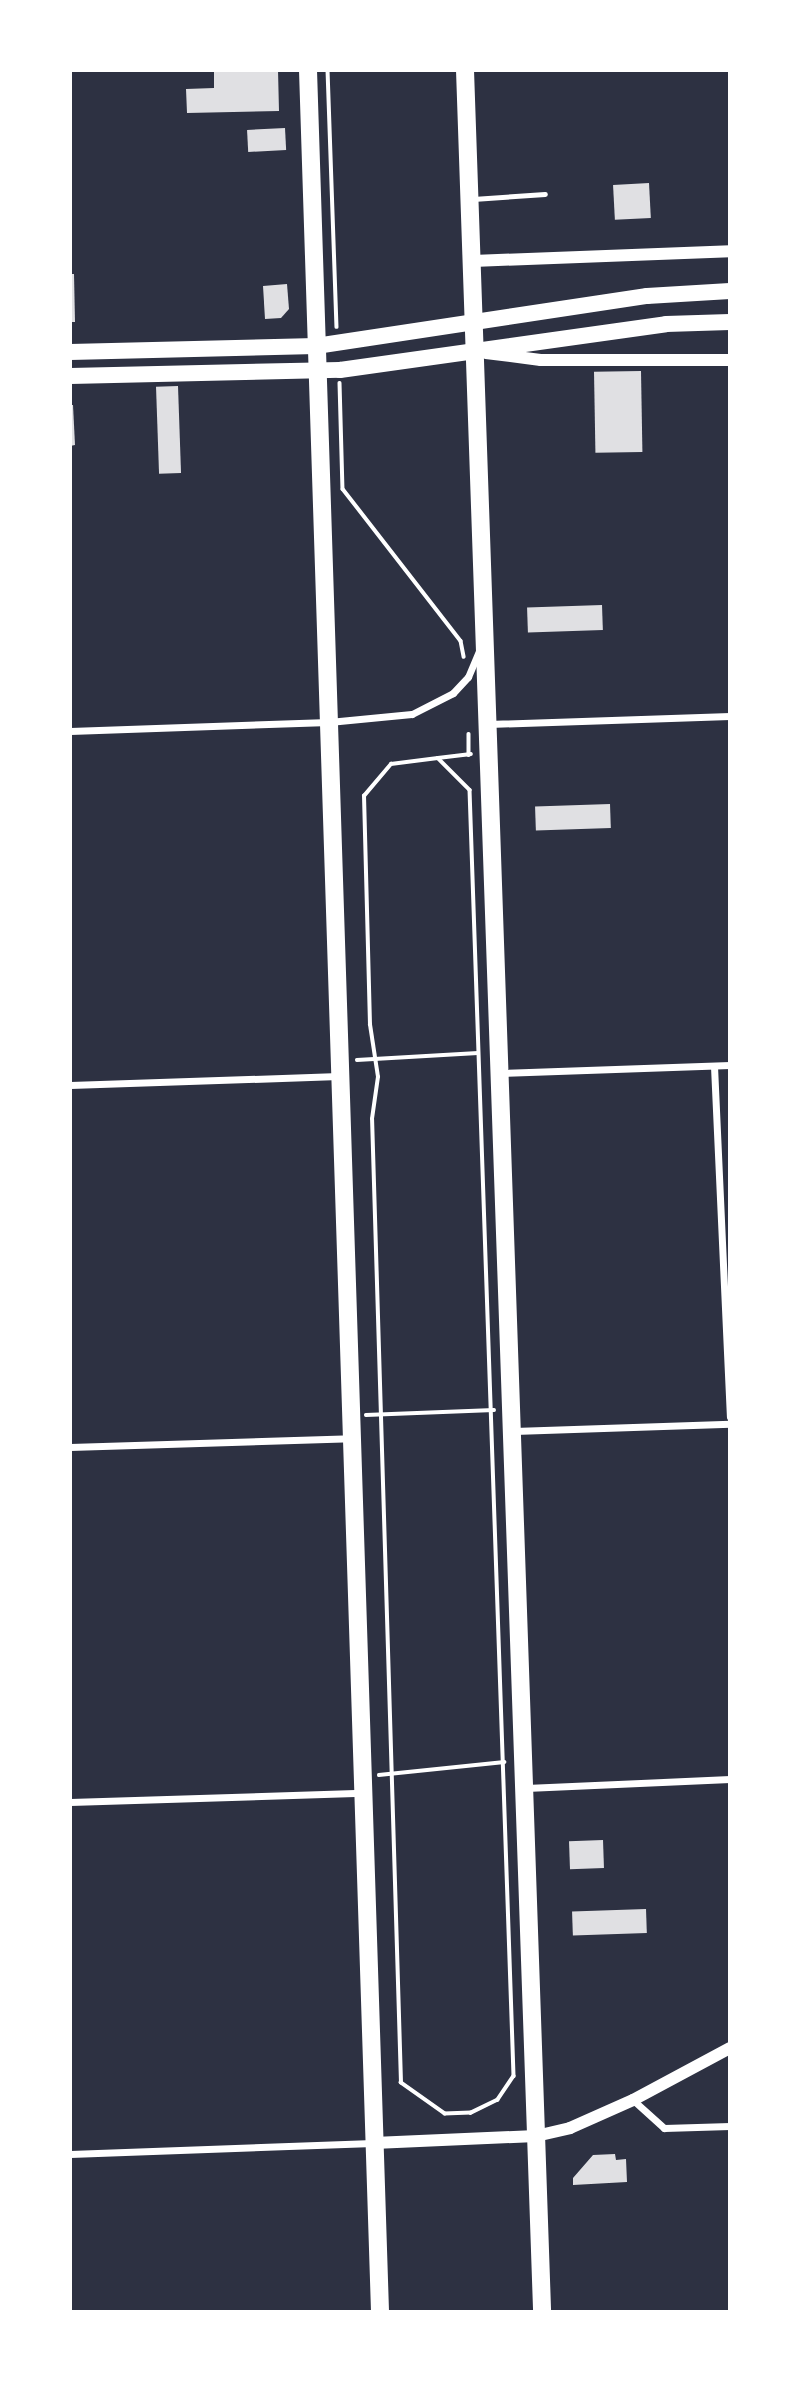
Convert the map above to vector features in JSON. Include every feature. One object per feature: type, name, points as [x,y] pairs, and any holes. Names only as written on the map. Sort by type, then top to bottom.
[{"type":"highway","points":[[308,70],[380,2312]]},
{"type":"highway","points":[[465,70],[499,1073],[501,1409],[511,1431],[542,2312]]},
{"type":"main road","points":[[70,352],[316,346],[647,296],[730,291]]},
{"type":"main road","points":[[70,376],[340,370],[666,324],[730,322]]},
{"type":"street","points":[[473,261],[730,251]]},
{"type":"street","points":[[476,351],[541,360],[730,360]]},
{"type":"street","points":[[70,731],[329,722],[412,714],[435,705],[468,677],[485,630]]},
{"type":"street","points":[[488,724],[730,716]]},
{"type":"street","points":[[499,1073],[730,1065]]},
{"type":"street","points":[[714,1066],[730,1417]]},
{"type":"street","points":[[70,1085],[340,1068]]},
{"type":"street","points":[[511,1431],[730,1424]]},
{"type":"street","points":[[70,1447],[352,1438]]},
{"type":"street","points":[[525,1788],[730,1779]]},
{"type":"street","points":[[70,1802],[363,1784]]},
{"type":"street","points":[[70,2154],[536,2136],[570,2127],[633,2100],[730,2048]]},
{"type":"street","points":[[633,2100],[664,2128],[730,2126]]},
{"type":"lane","points":[[470,199],[545,194]]},
{"type":"path","points":[[328,70],[338,343]]},
{"type":"path","points":[[340,370],[343,489],[461,641],[468,677]]},
{"type":"path","points":[[438,758],[470,790],[479,1053],[501,1409],[504,1762],[514,2076],[498,2099],[471,2113],[445,2114],[401,2083],[372,1119],[375,1060],[370,1025],[364,796],[391,764],[438,758],[489,752]]},
{"type":"path","points":[[340,1068],[375,1060],[498,1052]]},
{"type":"path","points":[[352,1415],[501,1409]]},
{"type":"path","points":[[363,1784],[392,1773],[504,1762]]},
{"type":"building","points":[[214,70],[278,70],[279,111],[187,113],[186,89],[214,88]]},
{"type":"building","points":[[285,128],[286,150],[248,152],[247,130]]},
{"type":"building","points":[[649,183],[651,218],[615,220],[613,185]]},
{"type":"building","points":[[70,274],[74,274],[75,322],[70,322]]},
{"type":"building","points":[[287,284],[289,309],[281,318],[265,319],[263,286]]},
{"type":"building","points":[[641,371],[642,452],[595,453],[594,372]]},
{"type":"building","points":[[178,386],[181,473],[159,474],[156,387]]},
{"type":"building","points":[[70,405],[73,405],[75,445],[70,446]]},
{"type":"building","points":[[602,605],[603,630],[528,633],[527,608]]},
{"type":"building","points":[[610,804],[611,828],[536,831],[535,807]]},
{"type":"building","points":[[603,1840],[604,1868],[570,1869],[569,1841]]},
{"type":"building","points":[[646,1909],[647,1933],[573,1936],[572,1912]]},
{"type":"building","points":[[615,2154],[616,2160],[626,2159],[627,2182],[573,2185],[573,2178],[593,2155]]}]
